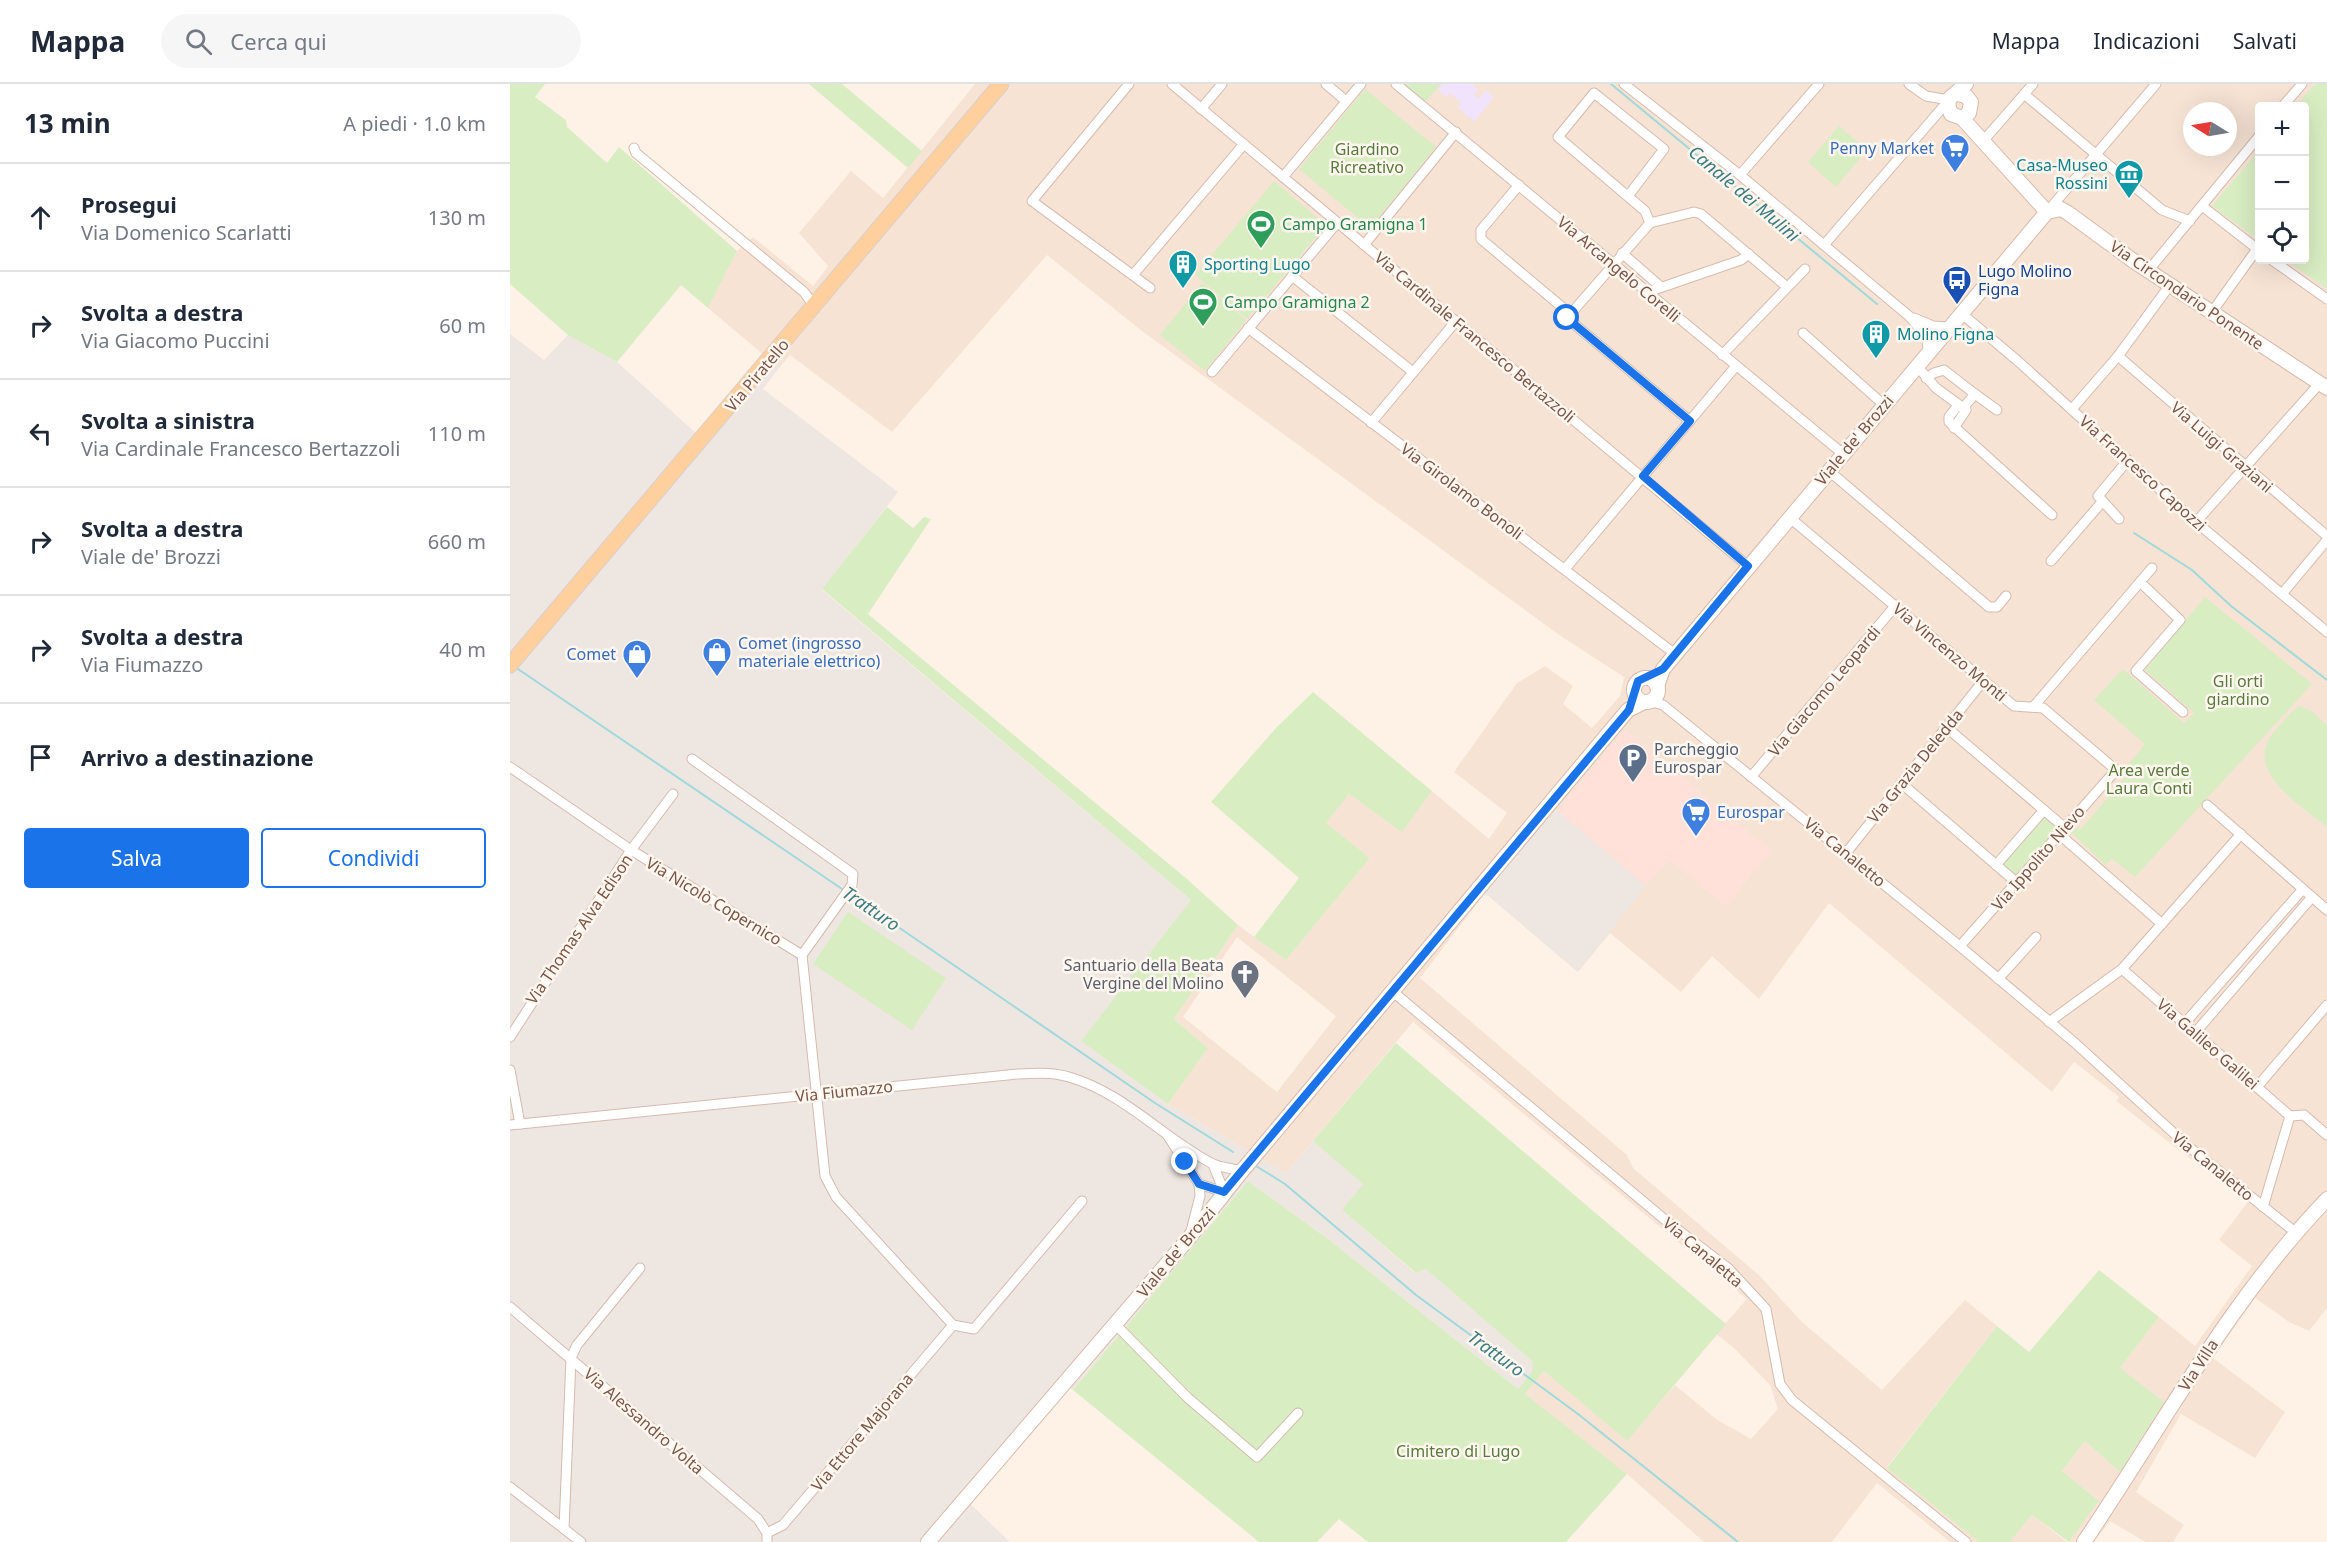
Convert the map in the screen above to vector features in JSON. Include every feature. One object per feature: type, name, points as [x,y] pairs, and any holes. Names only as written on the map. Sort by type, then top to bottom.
[{"type":"main road","name":"Via Piratello","points":[[510,665],[815,307],[1001,84]]},
{"type":"street","points":[[1129,84],[1032,201],[1150,288]]},
{"type":"street","name":"Via Cardinale Francesco Bertazzoli","points":[[1172,84],[1748,566]]},
{"type":"street","points":[[1201,109],[1222,84]]},
{"type":"street","points":[[1326,84],[1346,101]]},
{"type":"street","points":[[1283,177],[1360,84]]},
{"type":"street","name":"Via Arcangelo Corelli","points":[[1396,84],[1842,453]]},
{"type":"street","points":[[1624,84],[1740,175],[1909,316],[1927,337],[1928,352]]},
{"type":"street","points":[[1740,175],[1819,84]]},
{"type":"street","points":[[1909,84],[1926,96],[1962,101]]},
{"type":"street","points":[[1984,140],[2033,84]]},
{"type":"street","points":[[1962,101],[1984,140],[2047,212],[2156,84]]},
{"type":"street","points":[[2286,102],[2302,84]]},
{"type":"street","points":[[1628,196],[1664,149],[1594,93],[1558,137],[1645,211],[1650,223]]},
{"type":"street","points":[[2024,94],[2162,210],[2190,221]]},
{"type":"street","points":[[1824,245],[1931,119],[1962,101]]},
{"type":"street","points":[[1931,119],[1962,101]]},
{"type":"street","points":[[1364,245],[1456,132]]},
{"type":"street","points":[[2148,271],[2255,140]]},
{"type":"street","points":[[1133,275],[1244,144]]},
{"type":"street","points":[[634,148],[636,153],[804,292],[815,307]]},
{"type":"street","points":[[1519,185],[1479,235],[1481,239],[1562,307],[1567,318],[1690,421]]},
{"type":"street","points":[[2202,206],[2255,248]]},
{"type":"street","name":"Via Circondario Ponente","points":[[2047,212],[2061,209],[2148,271],[2323,386]]},
{"type":"street","points":[[1567,318],[1650,223],[1698,212],[1787,287]]},
{"type":"street","name":"Viale de' Brozzi","points":[[928,1542],[1189,1238],[1224,1192],[1629,710],[1655,697],[1663,669],[1675,654],[2047,212]]},
{"type":"street","points":[[1212,372],[1337,223]]},
{"type":"street","name":"Via Arcangelo Corelli","points":[[1622,253],[1661,287]]},
{"type":"street","points":[[1648,292],[1741,261],[1749,254]]},
{"type":"street","points":[[2212,312],[2255,254]]},
{"type":"street","points":[[2278,264],[2327,299]]},
{"type":"street","points":[[1722,355],[1804,269]]},
{"type":"street","points":[[1292,276],[1413,372]]},
{"type":"street","points":[[2072,409],[2118,356],[2170,285]]},
{"type":"street","name":"Via Francesco Capozzi","points":[[1961,313],[2072,409],[2196,522],[2327,632]]},
{"type":"street","points":[[1909,316],[1928,325],[1949,327]]},
{"type":"street","points":[[1371,423],[1455,321]]},
{"type":"street","name":"Via Girolamo Bonoli","points":[[1248,328],[1675,654]]},
{"type":"street","points":[[1803,333],[1884,405]]},
{"type":"street","name":"Via Luigi Graziani","points":[[2118,356],[2327,538]]},
{"type":"street","points":[[1565,569],[1736,366]]},
{"type":"street","points":[[1917,366],[1926,378],[1961,406],[1966,414],[1954,428],[2052,514]]},
{"type":"street","points":[[1926,378],[1944,370],[1997,410]]},
{"type":"street","points":[[2196,522],[2323,386]]},
{"type":"street","points":[[1961,406],[1975,394]]},
{"type":"street","points":[[2119,519],[2098,496],[2128,460]]},
{"type":"street","points":[[1828,470],[1989,607],[1997,607],[2006,596]]},
{"type":"street","points":[[2051,561],[2102,502]]},
{"type":"street","name":"Via Vincenzo Monti","points":[[1789,517],[2014,706],[2043,708],[2116,770]]},
{"type":"street","points":[[2282,594],[2327,538]]},
{"type":"street","points":[[2034,706],[2152,568]]},
{"type":"street","points":[[2140,582],[2180,620],[2136,671],[2183,712]]},
{"type":"street","name":"Via Giacomo Leopardi","points":[[1751,777],[1896,605]]},
{"type":"street","name":"Viale de' Brozzi","points":[[1629,710],[1638,681],[1663,669]]},
{"type":"street","points":[[1645,678],[1652,680],[1663,705]]},
{"type":"street","name":"Via Grazia Deledda","points":[[1846,852],[1983,680]]},
{"type":"street","points":[[1634,691],[1637,698],[1646,701]]},
{"type":"street","name":"Via Canaletto","points":[[1646,701],[1663,705],[1846,852],[2049,1022],[2189,1147],[2295,1233]]},
{"type":"street","points":[[1946,727],[2044,810],[2062,831],[2162,924]]},
{"type":"street","points":[[692,759],[853,874],[852,885],[842,901],[802,955],[825,1176],[836,1197],[953,1325],[974,1329],[1082,1201]]},
{"type":"street","name":"Via Nicolò Copernico","points":[[510,767],[631,850],[802,955]]},
{"type":"street","name":"Via Ippolito Nievo","points":[[1960,946],[2116,770]]},
{"type":"street","points":[[1901,783],[2016,882]]},
{"type":"street","name":"Via Thomas Alva Edison","points":[[510,1037],[631,850],[673,794]]},
{"type":"street","points":[[2207,805],[2327,910]]},
{"type":"street","points":[[1996,865],[2044,810]]},
{"type":"street","points":[[2049,1022],[2122,969],[2241,834]]},
{"type":"street","points":[[2184,1024],[2303,889]]},
{"type":"street","points":[[2195,1033],[2312,897]]},
{"type":"street","points":[[1998,979],[2036,937]]},
{"type":"street","name":"Via Galileo Galilei","points":[[2122,969],[2290,1116]]},
{"type":"street","name":"Via Canaletta","points":[[1392,991],[1664,1219],[1728,1268],[1766,1309],[1780,1384],[1792,1400],[1816,1422],[1966,1542]]},
{"type":"street","points":[[2257,1087],[2327,1005]]},
{"type":"street","points":[[510,1070],[515,1124]]},
{"type":"street","name":"Via Fiumazzo","points":[[515,1124],[1046,1073],[1066,1076],[1089,1084],[1164,1130],[1213,1164],[1242,1171]]},
{"type":"street","points":[[2263,1207],[2290,1116],[2304,1115],[2327,1135]]},
{"type":"street","name":"Via Fiumazzo","points":[[1164,1130],[1199,1184]]},
{"type":"street","points":[[1213,1164],[1224,1192]]},
{"type":"street","points":[[1189,1238],[1200,1196],[1199,1184],[1224,1192]]},
{"type":"street","name":"Via Villa","points":[[2084,1542],[2204,1354],[2295,1233],[2327,1199]]},
{"type":"street","points":[[564,1529],[571,1358],[577,1345],[640,1268]]},
{"type":"street","name":"Via Alessandro Volta","points":[[510,1307],[758,1519],[767,1538]]},
{"type":"street","points":[[1115,1324],[1188,1398],[1257,1457],[1298,1413]]},
{"type":"street","name":"Via Ettore Majorana","points":[[767,1538],[783,1525],[953,1325]]},
{"type":"street","points":[[510,1487],[581,1542]]},
{"type":"shaded area","points":[[975,84],[2327,84],[2327,1308],[2309,1331],[2289,1322],[2255,1298],[2213,1358],[2285,1412],[2255,1458],[2181,1414],[2136,1492],[2184,1525],[2173,1542],[2145,1542],[2110,1521],[2094,1542],[2069,1542],[2099,1501],[2062,1471],[2085,1441],[2120,1472],[2120,1368],[2159,1317],[2195,1346],[2252,1266],[2219,1240],[2247,1203],[2116,1101],[2119,1097],[2074,1062],[2052,1092],[1829,903],[1759,999],[1712,956],[1681,992],[1610,933],[1578,972],[1485,893],[1420,978],[1627,1155],[1633,1168],[1760,1276],[1801,1321],[1882,1390],[1965,1300],[1997,1326],[1887,1467],[1979,1542],[1950,1542],[1877,1483],[1832,1542],[1704,1542],[1627,1474],[1524,1395],[1544,1371],[1627,1440],[1675,1385],[1716,1419],[1751,1439],[1778,1409],[1770,1385],[1734,1348],[1716,1334],[1747,1299],[1413,1022],[1286,1173],[1168,1104],[1208,1048],[1174,1019],[1238,925],[1286,960],[1370,858],[1325,823],[1349,794],[1402,831],[1432,791],[1489,839],[1507,813],[1454,772],[1517,683],[1545,666],[1573,686],[1563,704],[1592,728],[1620,696],[1624,677],[1562,637],[1142,331],[1047,255],[892,432],[790,355],[779,368],[708,308],[737,251],[753,237],[813,286],[828,266],[799,233],[851,171],[883,198]],"holes":[[[1237,937],[1336,1016],[1277,1092],[1183,1017]]]},
{"type":"shaded area","points":[[1443,84],[1472,84],[1479,90],[1474,95],[1478,99],[1486,90],[1494,97],[1474,122],[1458,108],[1461,103],[1450,93],[1447,97],[1438,90]]},
{"type":"shaded area","points":[[510,334],[544,360],[568,335],[617,362],[697,434],[767,356],[779,368],[763,389],[898,492],[822,590],[1191,900],[1082,1041],[1168,1104],[1286,1173],[1313,1141],[1364,1184],[1342,1210],[1415,1273],[1426,1269],[1533,1362],[1533,1372],[1518,1389],[1328,1239],[1248,1181],[1073,1390],[1065,1383],[965,1499],[1010,1542],[510,1542]]},
{"type":"shaded area","points":[[1625,729],[1771,851],[1726,906],[1669,860],[1646,886],[1557,810]]},
{"type":"shaded area","points":[[1555,809],[1646,886],[1578,972],[1485,893]]},
{"type":"shaded area","points":[[2032,1515],[2067,1542],[2010,1542]]},
{"type":"green space","points":[[510,84],[545,84],[535,97],[566,120],[567,127],[607,163],[619,147],[737,251],[708,308],[681,285],[617,362],[568,335],[510,284]]},
{"type":"green space","points":[[809,84],[842,84],[922,151],[908,168]]},
{"type":"green space","points":[[1403,84],[1441,84],[1425,102]]},
{"type":"green space","points":[[2315,84],[2327,84],[2327,289],[2292,264],[2309,264],[2309,102],[2299,102]]},
{"type":"green space","name":"Giardino Ricreativo","points":[[1365,89],[1436,147],[1370,228],[1299,169]]},
{"type":"green space","points":[[1839,126],[1867,150],[1836,187],[1808,162]]},
{"type":"green space","points":[[2255,155],[2255,237],[2212,206]]},
{"type":"green space","name":"Campo Gramigna 1","points":[[1274,181],[1326,225],[1247,319],[1195,275]]},
{"type":"green space","name":"Campo Gramigna 2","points":[[1202,283],[1246,320],[1205,371],[1160,335]]},
{"type":"green space","points":[[887,507],[913,528],[924,517],[931,519],[868,614],[1187,879],[1238,925],[1174,1019],[1208,1048],[1168,1104],[1081,1041],[1191,900],[822,589]]},
{"type":"green space","name":"Gli orti giardino","points":[[2205,597],[2312,684],[2135,877],[2112,859],[2105,865],[2071,832],[2075,827],[2080,830],[2126,776],[2122,772],[2145,744],[2094,700],[2123,669],[2184,723],[2194,713],[2145,670]]},
{"type":"green space","points":[[1313,692],[1432,791],[1402,832],[1349,794],[1326,823],[1370,858],[1286,960],[1254,937],[1299,878],[1211,802],[1276,728]]},
{"type":"green space","points":[[2300,706],[2311,711],[2327,725],[2327,827],[2288,796],[2268,771],[2265,757],[2267,743],[2277,728]]},
{"type":"green space","points":[[2044,812],[2059,826],[2015,877],[2000,865]]},
{"type":"green space","points":[[848,912],[946,978],[912,1030],[813,964]]},
{"type":"green space","name":"Cimitero di Lugo","points":[[1396,1043],[1726,1324],[1627,1441],[1544,1371],[1525,1394],[1627,1474],[1566,1542],[1368,1542],[1339,1519],[1317,1542],[1259,1542],[1073,1390],[1248,1181],[1328,1239],[1518,1389],[1532,1372],[1533,1362],[1426,1269],[1416,1273],[1342,1210],[1363,1184],[1313,1141]]},
{"type":"green space","points":[[2099,1270],[2159,1317],[2120,1368],[2164,1402],[2120,1472],[2085,1441],[2062,1471],[2099,1501],[2069,1542],[2032,1515],[2010,1542],[1979,1542],[1887,1468],[1997,1326],[2029,1352]]},
{"type":"waterway","name":"Canale dei Mulini","points":[[1611,84],[1877,304]]},
{"type":"waterway","points":[[2134,533],[2192,570],[2231,606],[2327,680]]},
{"type":"waterway","name":"Tratturo","points":[[515,667],[845,891]]},
{"type":"waterway","name":"Tratturo","points":[[850,894],[1155,1103],[1233,1152]]},
{"type":"waterway","name":"Tratturo","points":[[1256,1166],[1285,1184],[1416,1295],[1578,1414],[1738,1542]]},
{"type":"place","name":"Penny Market","points":[[1955,174]]},
{"type":"place","name":"Casa-Museo Rossini","points":[[2129,200]]},
{"type":"place","name":"Campo Gramigna 1","points":[[1261,250]]},
{"type":"place","name":"Sporting Lugo","points":[[1183,290]]},
{"type":"place","name":"Lugo Molino Figna","points":[[1957,306]]},
{"type":"place","name":"Campo Gramigna 2","points":[[1203,328]]},
{"type":"place","name":"Molino Figna","points":[[1876,360]]},
{"type":"place","name":"Comet (ingrosso materiale elettrico)","points":[[717,678]]},
{"type":"place","name":"Comet","points":[[637,680]]},
{"type":"place","name":"Parcheggio Eurospar","points":[[1633,784]]},
{"type":"place","name":"Eurospar","points":[[1696,838]]},
{"type":"place","name":"Santuario della Beata Vergine del Molino","points":[[1245,1000]]},
{"type":"route","points":[[1185,1162],[1199,1184],[1224,1192],[1629,710],[1635,684],[1663,669],[1748,566],[1643,476],[1690,421],[1567,318]]},
{"type":"park label","name":"Area verde Laura Conti","points":[[2149,779]]}]
